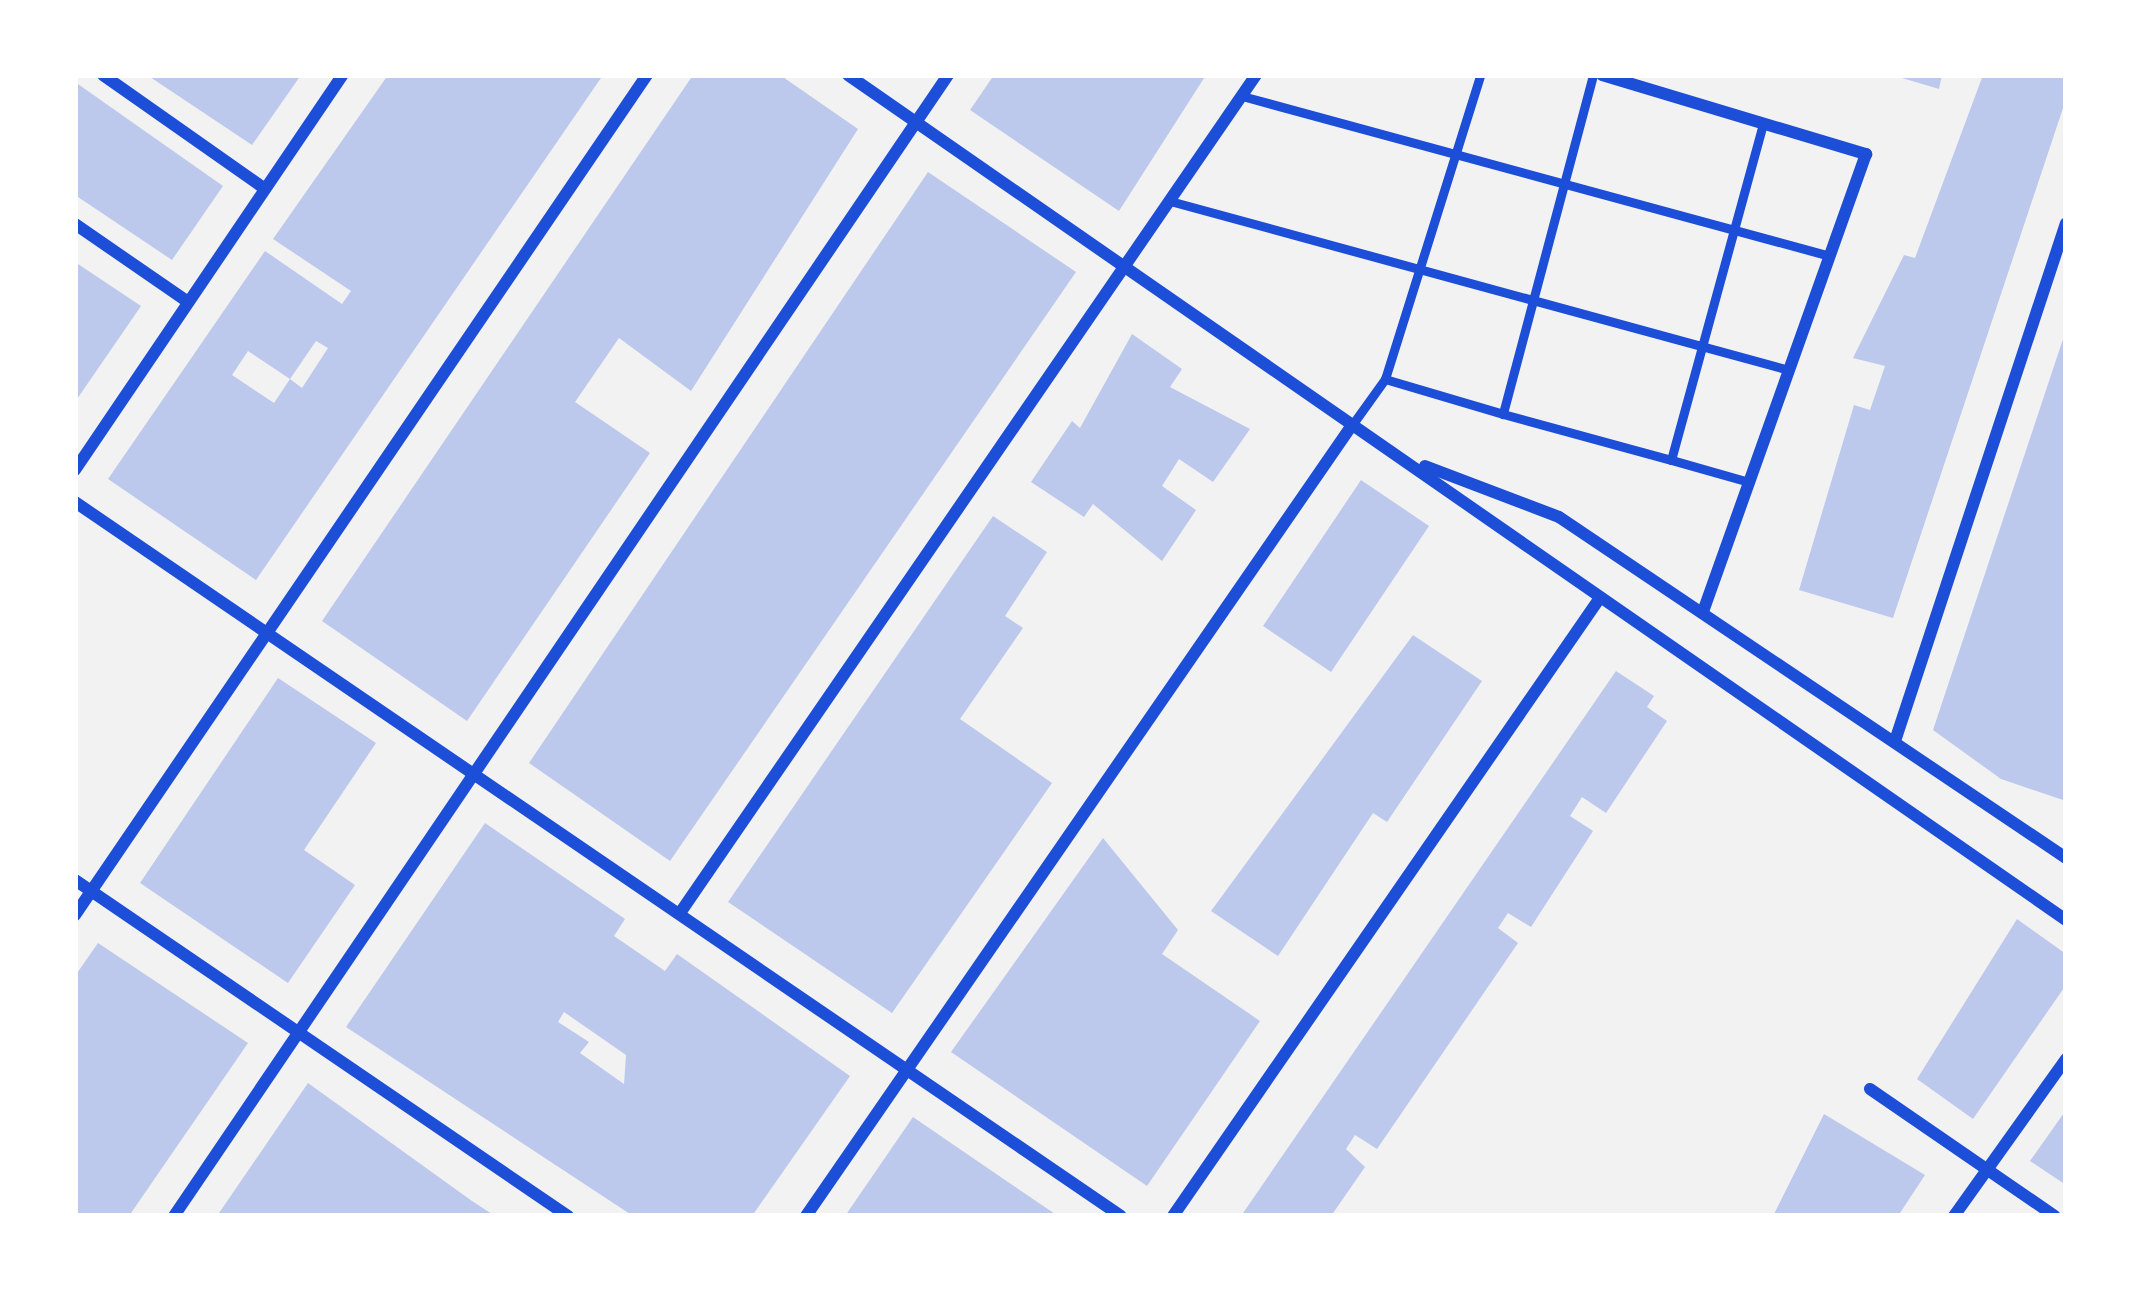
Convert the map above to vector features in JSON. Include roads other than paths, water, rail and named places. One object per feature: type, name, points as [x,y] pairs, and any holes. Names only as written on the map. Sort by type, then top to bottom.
[{"type":"street","points":[[103,75],[266,189]]},
{"type":"street","points":[[79,464],[342,75]]},
{"type":"street","points":[[75,915],[647,75]]},
{"type":"street","points":[[848,75],[1407,460],[1597,602],[2066,920]]},
{"type":"street","points":[[174,1216],[948,75]]},
{"type":"street","points":[[680,914],[1256,75]]},
{"type":"street","points":[[1598,75],[1866,154],[1702,613]]},
{"type":"street","points":[[1895,741],[2066,223]]},
{"type":"street","points":[[75,224],[188,302]]},
{"type":"street","points":[[806,1216],[1352,425]]},
{"type":"street","points":[[1407,460],[1559,517],[2066,858]]},
{"type":"street","points":[[75,502],[476,770],[1121,1216]]},
{"type":"street","points":[[1174,1216],[1597,602]]},
{"type":"street","points":[[75,880],[568,1216]]},
{"type":"street","points":[[1954,1216],[2066,1059]]},
{"type":"street","points":[[1870,1089],[2055,1216]]},
{"type":"lane","points":[[1352,425],[1384,379],[1480,75]]},
{"type":"lane","points":[[1503,414],[1598,75]]},
{"type":"lane","points":[[1242,96],[1830,256]]},
{"type":"lane","points":[[1671,460],[1763,124]]},
{"type":"lane","points":[[1171,201],[1789,370]]},
{"type":"lane","points":[[1384,379],[1749,482]]}]
